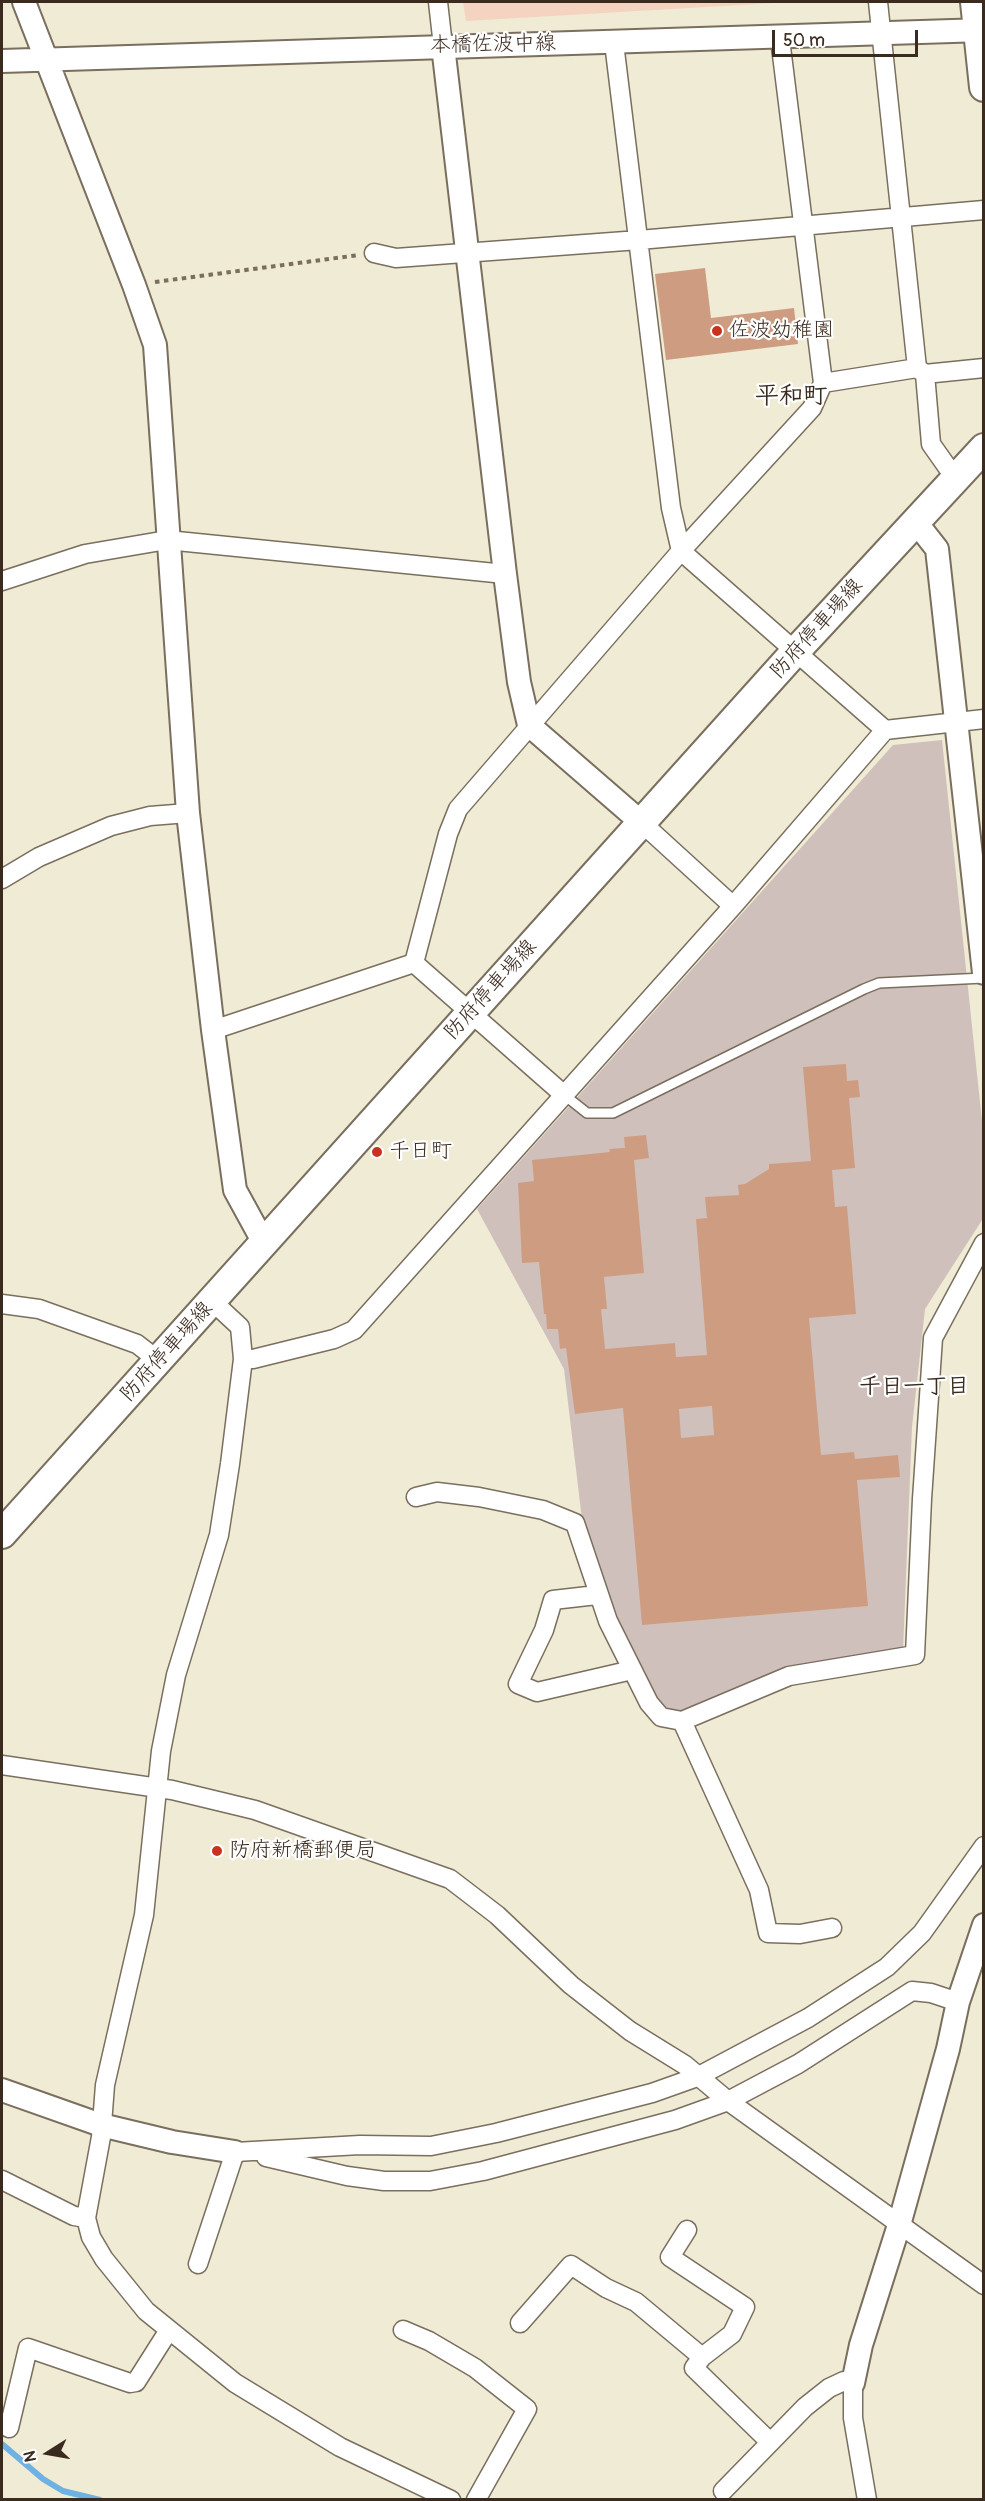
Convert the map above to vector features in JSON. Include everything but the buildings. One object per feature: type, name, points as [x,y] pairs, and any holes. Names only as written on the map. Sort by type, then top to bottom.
[{"type":"main road","points":[[975,2],[980,31],[984,87]]},
{"type":"main road","name":"防府停車場線","points":[[2,1534],[794,653],[984,448]]},
{"type":"street","points":[[24,2],[155,345],[188,813],[213,1029],[235,1190],[264,1244]]},
{"type":"street","points":[[438,2],[505,574],[519,682],[529,724],[733,906]]},
{"type":"street","points":[[878,2],[900,219],[931,444],[955,478]]},
{"type":"street","name":"本橋佐波中線","points":[[2,61],[443,46],[882,36],[980,31]]},
{"type":"street","points":[[414,963],[448,834],[458,809],[529,724],[681,551],[812,408],[823,383],[780,39]]},
{"type":"street","points":[[614,43],[671,508],[681,551],[794,653],[885,730]]},
{"type":"street","points":[[374,253],[396,258],[900,219],[984,210]]},
{"type":"street","points":[[823,383],[921,371],[984,368]]},
{"type":"street","points":[[915,521],[937,549],[954,722],[984,973]]},
{"type":"street","points":[[2,581],[85,554],[167,540],[505,574]]},
{"type":"street","points":[[243,1359],[253,1359],[334,1339],[354,1330],[733,906],[885,730],[984,719]]},
{"type":"street","points":[[2,879],[39,857],[111,826],[150,816],[188,813]]},
{"type":"street","points":[[213,1029],[414,963]]},
{"type":"street","points":[[414,963],[563,1094]]},
{"type":"street","points":[[416,1497],[437,1492],[479,1497],[543,1510],[575,1523],[597,1595],[632,1670],[649,1702],[661,1717],[682,1721],[789,1676],[915,1655],[920,1533],[933,1338],[984,1243]]},
{"type":"street","points":[[212,1301],[240,1327],[243,1359],[219,1535],[176,1675],[161,1751],[144,1915],[105,2085],[101,2126],[86,2218],[91,2237],[104,2259],[146,2311],[236,2383],[340,2447],[451,2499]]},
{"type":"street","points":[[2,1304],[39,1309],[137,1344],[159,1361]]},
{"type":"street","points":[[597,1595],[553,1600],[544,1630],[518,1684],[537,1692],[632,1670]]},
{"type":"street","points":[[682,1721],[759,1890],[768,1933],[800,1934],[832,1928]]},
{"type":"street","points":[[2,1764],[156,1788],[255,1810],[450,1879],[497,1915],[571,1985],[630,2031],[685,2065],[728,2102],[984,2285]]},
{"type":"street","points":[[235,2152],[360,2145],[431,2146],[652,2093],[697,2077],[808,2018],[887,1967],[922,1933],[984,1846]]},
{"type":"street","points":[[867,2499],[853,2418],[853,2383],[861,2345],[899,2225],[948,2049],[958,2002],[984,1925]]},
{"type":"street","points":[[2,2090],[101,2126],[172,2142],[290,2161],[347,2176],[384,2181],[430,2181],[483,2171],[606,2139],[675,2120],[728,2102],[798,2064],[912,1991],[931,1993],[958,2002]]},
{"type":"street","points":[[198,2264],[235,2152]]},
{"type":"street","points":[[2,2180],[74,2216],[86,2218]]},
{"type":"street","points":[[687,2230],[670,2257],[745,2307],[732,2334],[702,2357],[694,2368],[770,2442]]},
{"type":"street","points":[[520,2323],[571,2265],[606,2288],[636,2302],[702,2357]]},
{"type":"street","points":[[9,2428],[28,2348],[130,2384],[136,2382],[169,2330]]},
{"type":"street","points":[[403,2330],[429,2341],[475,2368],[527,2409],[476,2499]]},
{"type":"street","points":[[723,2491],[805,2407],[829,2388],[844,2381],[853,2383]]},
{"type":"lane","points":[[563,1094],[587,1113],[613,1113],[879,983],[984,978]]},
{"type":"path","points":[[134,285],[374,253]]},
{"type":"shaded area","points":[[463,2],[792,2],[466,21]]},
{"type":"shaded area","points":[[942,740],[983,1131],[984,1217],[925,1309],[912,1427],[903,1651],[787,1667],[681,1713],[660,1705],[603,1592],[583,1528],[564,1369],[477,1209],[893,745]]},
{"type":"waterway","points":[[2,2444],[43,2479],[63,2491],[100,2500]]},
{"type":"place","name":"佐波幼稚園","points":[[717,331]]},
{"type":"place","name":"千日町","points":[[377,1152]]},
{"type":"place","name":"防府新橋郵便局","points":[[217,1851]]},
{"type":"district","name":"平和町","points":[[791,397]]},
{"type":"district","name":"千日一丁目","points":[[914,1387]]}]
